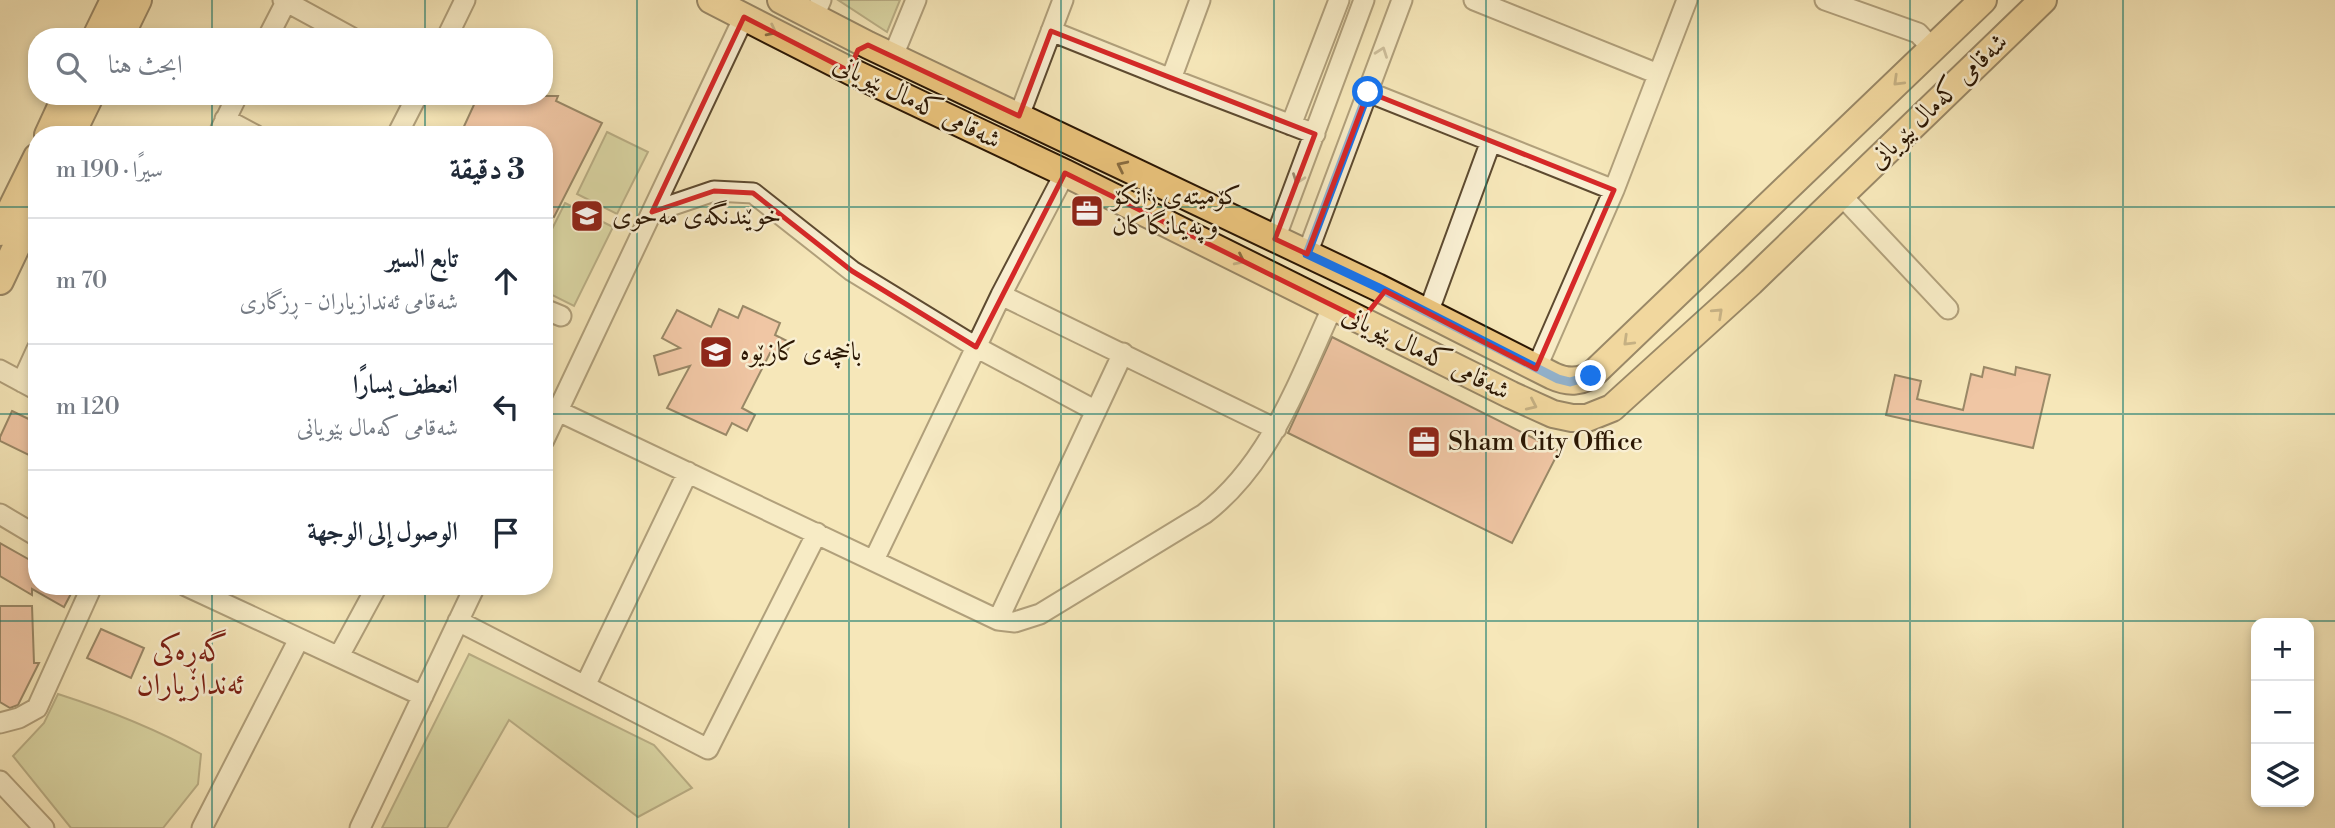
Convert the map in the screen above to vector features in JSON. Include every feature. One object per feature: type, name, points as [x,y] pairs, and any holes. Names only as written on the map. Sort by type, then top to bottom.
[{"type":"main road","points":[[100,28],[114,0]]},
{"type":"main road","points":[[124,28],[138,0]]},
{"type":"main road","name":"شەقامی کەمال بێویانی","points":[[711,0],[854,73],[1065,173],[1541,409],[1572,418],[1596,416],[1630,394],[2043,0]]},
{"type":"main road","name":"شەقامی کەمال بێویانی","points":[[781,0],[817,8],[868,45],[1377,287],[1536,369],[1570,382],[1591,376],[1983,0]]},
{"type":"main road","points":[[854,73],[853,61],[858,50],[868,45]]},
{"type":"main road","points":[[52,126],[62,105]]},
{"type":"main road","points":[[75,126],[86,105]]},
{"type":"main road","points":[[0,281],[5,238],[28,180]]},
{"type":"main road","points":[[5,238],[28,213]]},
{"type":"main road","points":[[1362,320],[1372,312],[1379,301],[1377,287]]},
{"type":"street","points":[[451,28],[465,0]]},
{"type":"street","points":[[893,56],[916,0]]},
{"type":"street","points":[[1019,116],[1063,0]]},
{"type":"street","points":[[1171,79],[1200,0]]},
{"type":"street","points":[[1291,125],[1339,0]]},
{"type":"street","points":[[1275,239],[1364,0]]},
{"type":"street","points":[[1307,254],[1402,0]]},
{"type":"street","points":[[1474,0],[1658,74]]},
{"type":"street","points":[[1536,369],[1614,190],[1687,0]]},
{"type":"street","points":[[1825,0],[1918,33],[1932,48]]},
{"type":"street","points":[[272,28],[285,1],[334,28]]},
{"type":"street","points":[[553,421],[744,17]]},
{"type":"street","points":[[1051,31],[1315,134]]},
{"type":"street","points":[[1368,92],[1614,190]]},
{"type":"street","points":[[222,126],[233,105]]},
{"type":"street","points":[[402,126],[412,105]]},
{"type":"street","points":[[1428,313],[1491,141]]},
{"type":"street","points":[[874,560],[1001,295],[1065,173]]},
{"type":"street","points":[[652,212],[714,191],[753,193],[852,271],[976,347],[1096,411]]},
{"type":"street","points":[[1841,195],[1948,309]]},
{"type":"street","points":[[1001,295],[1276,429]]},
{"type":"street","points":[[558,411],[998,621],[1015,622],[1040,614],[1204,514],[1235,487],[1276,429],[1333,306]]},
{"type":"street","points":[[998,621],[1123,353]]},
{"type":"street","points":[[0,370],[28,385]]},
{"type":"street","points":[[585,686],[688,472]]},
{"type":"street","points":[[0,514],[28,531]]},
{"type":"street","points":[[458,621],[708,749],[817,533]]},
{"type":"street","points":[[0,723],[19,718],[37,708],[88,595]]},
{"type":"street","points":[[220,595],[299,639],[423,695]]},
{"type":"street","points":[[339,656],[372,595]]},
{"type":"street","points":[[360,828],[471,595]]},
{"type":"street","points":[[202,828],[299,639]]},
{"type":"street","points":[[0,781],[35,824]]},
{"type":"highlighted area","points":[[744,17],[849,71],[858,50],[868,45],[1019,116],[1051,31],[1315,134],[1275,239],[1307,254],[1368,92],[1614,190],[1536,369],[1385,291],[1362,320],[1065,173],[976,347],[852,271],[753,193],[714,191],[652,212]]},
{"type":"green space","points":[[838,0],[900,0],[887,32]]},
{"type":"green space","points":[[607,132],[648,152],[617,214],[577,194]]},
{"type":"green space","points":[[565,203],[613,227],[574,306],[553,296],[553,227]]},
{"type":"green space","points":[[469,654],[654,745],[692,788],[638,817],[509,720],[447,828],[382,828]]},
{"type":"green space","points":[[58,694],[167,736],[201,754],[198,784],[163,828],[71,828],[13,756],[44,723]]},
{"type":"building","points":[[553,96],[558,96],[556,101],[602,123],[554,217],[553,126],[464,126],[474,105],[553,105]]},
{"type":"building","points":[[743,306],[780,323],[775,335],[791,343],[783,359],[770,353],[742,408],[755,415],[747,431],[732,423],[726,435],[667,408],[690,366],[659,375],[654,356],[680,348],[662,338],[677,310],[711,327],[719,309],[738,318]]},
{"type":"building","name":"Sham City Office","points":[[1332,337],[1559,451],[1512,543],[1288,433]]},
{"type":"building","points":[[1984,367],[2015,375],[2016,367],[2050,375],[2033,448],[1886,415],[1895,375],[1921,381],[1917,399],[1963,410],[1971,374],[1982,377]]},
{"type":"building","points":[[12,411],[28,419],[28,455],[0,441]]},
{"type":"building","points":[[0,543],[28,559],[28,593],[0,576]]},
{"type":"building","points":[[43,595],[70,595],[64,607]]},
{"type":"building","points":[[0,606],[32,606],[34,663],[39,663],[18,705],[10,708],[0,702]]},
{"type":"building","points":[[101,629],[144,648],[131,678],[87,658]]},
{"type":"place","name":"کۆمیتەی زانکۆ و پەیمانگاکان","points":[[1087,211]]},
{"type":"place","name":"خوێندنگەی مەحوی","points":[[587,216]]},
{"type":"place","name":"باخچەی کازێوە","points":[[716,352]]},
{"type":"place","name":"Sham City Office","points":[[1424,442]]},
{"type":"district","name":"گەڕەکی ئەندازیاران","points":[[190,668]]},
{"type":"route","points":[[1368,92],[1307,254],[1558,379],[1570,382],[1591,376]]}]
